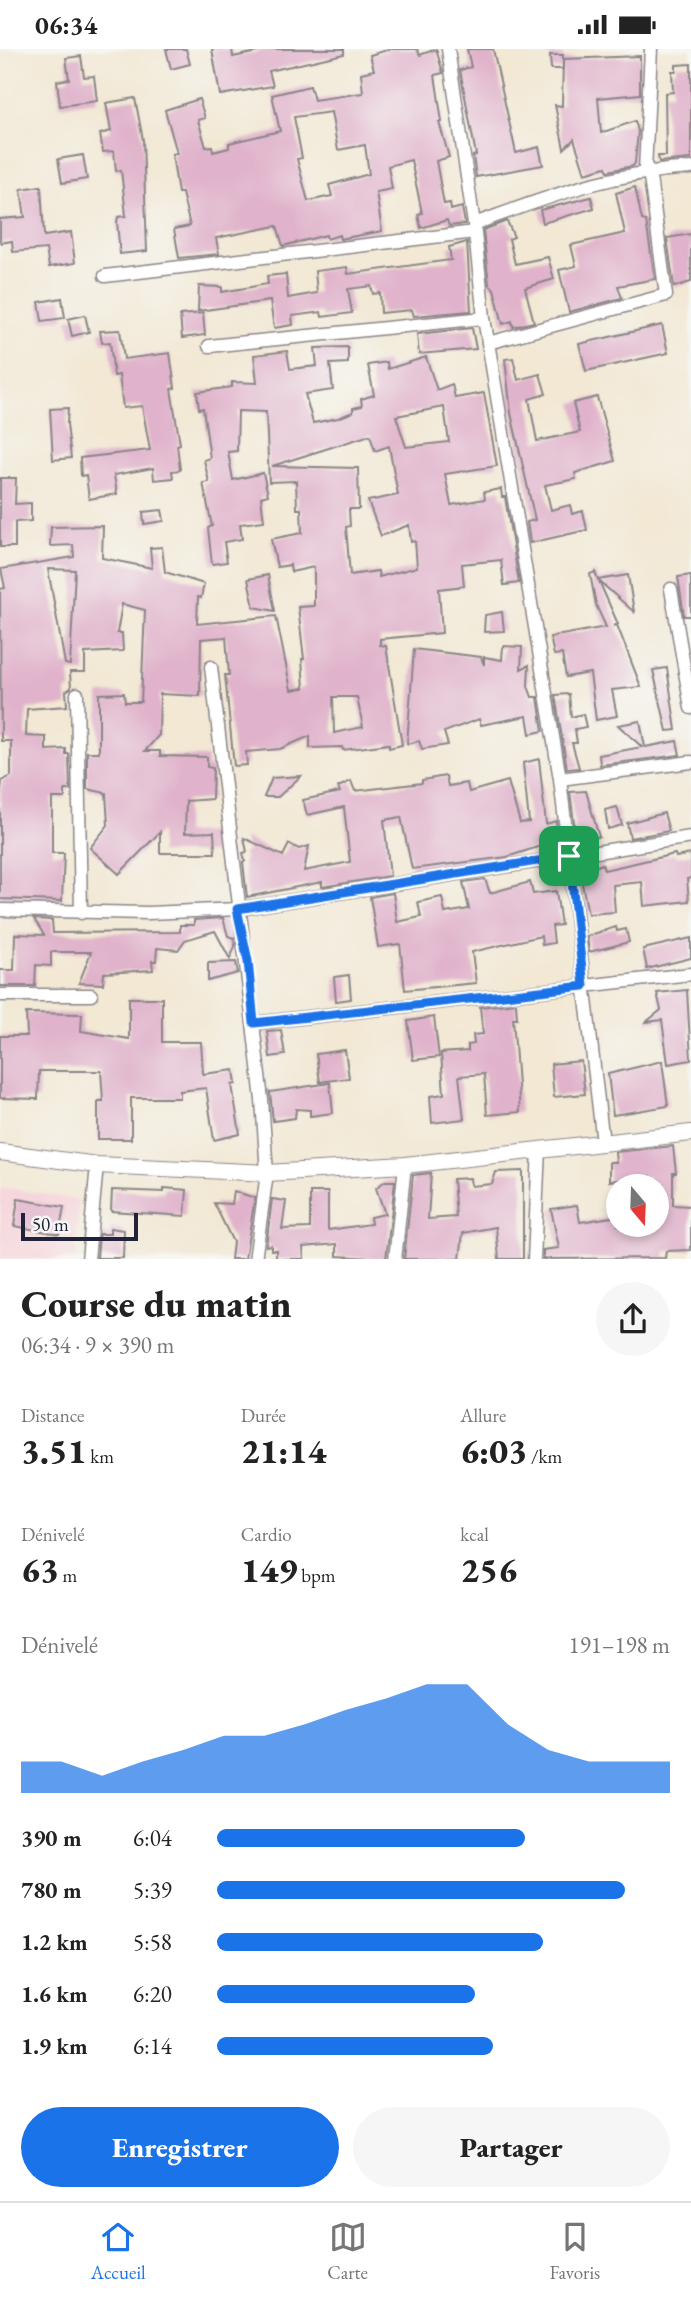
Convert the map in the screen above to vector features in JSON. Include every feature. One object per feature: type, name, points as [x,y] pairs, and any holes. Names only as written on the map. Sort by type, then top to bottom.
[{"type":"street","points":[[448,49],[475,228],[484,318],[560,779],[603,1143]]},
{"type":"street","points":[[488,343],[666,295],[647,170],[650,49]]},
{"type":"street","points":[[105,276],[475,228],[574,186],[647,170],[691,168]]},
{"type":"street","points":[[209,346],[484,318]]},
{"type":"street","points":[[671,589],[691,708]]},
{"type":"street","points":[[211,667],[237,909],[248,961],[267,1173],[255,1259]]},
{"type":"street","points":[[77,694],[80,913]]},
{"type":"street","points":[[560,779],[691,762]]},
{"type":"street","points":[[0,910],[80,913],[237,909],[691,837]]},
{"type":"street","points":[[254,1023],[691,974]]},
{"type":"street","points":[[0,995],[91,995]]},
{"type":"street","points":[[0,1152],[97,1165],[267,1173],[405,1165],[691,1133]]},
{"type":"street","points":[[534,1259],[539,1149]]},
{"type":"street","points":[[88,1259],[97,1165]]},
{"type":"street","points":[[395,1259],[405,1165]]},
{"type":"shaded area","points":[[0,1187],[79,1200],[75,1259],[0,1259]]},
{"type":"building","points":[[166,49],[186,49],[190,64],[171,69]]},
{"type":"building","points":[[212,49],[232,49],[233,57],[272,49],[344,49],[344,54],[269,71],[273,86],[220,95]]},
{"type":"building","points":[[391,49],[417,49],[420,55],[436,49],[443,73],[435,75],[442,122],[439,122],[449,157],[436,161],[444,204],[450,203],[451,210],[462,207],[465,224],[449,226],[447,220],[421,228],[418,215],[422,213],[411,160],[388,166],[392,189],[376,192],[382,231],[340,239],[339,235],[327,239],[326,235],[283,246],[277,226],[216,238],[219,254],[179,258],[174,229],[190,226],[182,193],[178,193],[172,154],[177,153],[165,110],[199,99],[205,118],[198,120],[206,147],[212,146],[213,152],[229,148],[229,143],[280,131],[272,95],[310,86],[314,100],[363,93],[361,73],[374,70],[370,55]],"holes":[[[331,112],[338,150],[365,145],[369,174],[329,185],[332,196],[308,201],[297,159],[302,158],[294,117]]]},
{"type":"building","points":[[467,49],[493,49],[516,153],[539,147],[543,165],[476,177],[473,156],[476,155],[460,70],[471,67]]},
{"type":"building","points":[[550,55],[563,55],[563,69],[551,69]]},
{"type":"building","points":[[81,56],[84,77],[94,76],[97,101],[60,106],[57,81],[69,79],[66,58]]},
{"type":"building","points":[[640,56],[640,94],[598,98],[601,133],[635,121],[638,131],[635,163],[633,166],[608,171],[606,167],[585,173],[574,139],[564,149],[555,105],[562,106],[563,59]]},
{"type":"building","points":[[691,64],[691,159],[659,162],[658,156],[666,156],[665,93],[673,92],[672,71],[676,71],[676,65]]},
{"type":"building","points":[[135,98],[143,140],[147,251],[120,254],[117,222],[118,217],[126,216],[121,170],[116,171],[114,151],[103,152],[100,134],[111,131],[106,103]]},
{"type":"building","points":[[83,155],[87,179],[62,183],[58,159]]},
{"type":"building","points":[[41,186],[44,236],[71,232],[75,263],[49,267],[46,249],[13,252],[12,241],[0,243],[0,219],[25,217],[21,189]]},
{"type":"building","points":[[635,187],[642,220],[646,221],[655,279],[618,286],[622,298],[569,312],[559,270],[576,266],[571,245],[625,233],[616,193]]},
{"type":"building","points":[[591,197],[594,208],[543,223],[540,210]]},
{"type":"building","points":[[507,221],[514,237],[509,239],[515,264],[548,257],[554,279],[525,288],[534,322],[513,327],[512,321],[503,324],[494,289],[489,284],[483,230]]},
{"type":"building","points":[[691,234],[691,282],[674,287],[667,238]]},
{"type":"building","points":[[467,242],[471,311],[414,316],[412,310],[381,313],[380,293],[373,294],[371,286],[348,289],[352,313],[322,317],[321,312],[292,316],[293,325],[274,328],[270,301],[198,311],[199,286],[222,287],[222,292],[268,284],[267,276],[286,274],[288,298],[317,293],[315,271],[347,267],[348,274],[451,260],[449,247]]},
{"type":"building","points":[[62,298],[65,318],[42,321],[39,302]]},
{"type":"building","points":[[203,313],[205,335],[182,338],[180,315]]},
{"type":"building","points":[[85,315],[89,332],[72,336],[68,319]]},
{"type":"building","points":[[662,325],[668,353],[586,371],[579,344]]},
{"type":"building","points":[[472,328],[476,349],[419,354],[417,334]]},
{"type":"building","points":[[120,330],[124,359],[170,353],[175,388],[171,389],[180,444],[177,445],[180,470],[172,471],[173,478],[154,480],[153,468],[114,475],[117,494],[89,499],[86,475],[81,476],[80,458],[150,450],[142,406],[123,408],[119,375],[114,376],[110,342],[102,343],[100,331]]},
{"type":"building","points":[[348,347],[348,363],[330,364],[333,390],[305,394],[313,423],[353,412],[353,408],[362,406],[361,399],[374,395],[368,365],[387,362],[388,369],[426,357],[437,390],[452,384],[455,398],[484,393],[497,466],[445,474],[451,505],[485,499],[484,492],[501,489],[502,497],[505,497],[519,583],[504,585],[501,560],[462,564],[464,586],[439,589],[442,633],[380,639],[380,645],[386,646],[402,745],[389,748],[389,744],[343,750],[342,747],[310,748],[310,736],[280,749],[246,752],[247,765],[234,766],[225,675],[229,675],[226,637],[201,639],[200,696],[160,694],[159,735],[145,751],[160,751],[160,756],[207,757],[207,767],[213,768],[212,799],[186,801],[185,833],[214,832],[215,853],[160,853],[160,832],[119,874],[90,848],[108,825],[106,793],[87,789],[87,752],[99,752],[99,694],[124,693],[125,702],[141,702],[145,610],[122,604],[117,633],[122,633],[123,651],[85,653],[85,672],[70,672],[71,688],[66,691],[67,706],[27,709],[26,736],[46,737],[46,750],[66,749],[66,754],[69,754],[70,790],[65,790],[65,798],[52,798],[52,853],[64,853],[62,901],[0,899],[0,799],[2,781],[11,776],[11,741],[1,741],[0,589],[5,588],[1,569],[74,557],[73,545],[50,546],[51,527],[103,526],[102,558],[152,568],[150,548],[162,547],[165,572],[204,584],[201,598],[198,597],[197,624],[276,616],[291,690],[304,688],[304,659],[298,607],[314,606],[314,567],[291,572],[290,565],[277,567],[271,539],[302,533],[301,509],[297,509],[296,481],[269,482],[266,412],[238,411],[237,451],[228,452],[233,480],[263,473],[268,495],[261,497],[264,521],[240,524],[242,539],[224,542],[227,562],[212,564],[208,528],[212,526],[203,483],[209,482],[204,460],[210,458],[203,408],[199,409],[197,392],[232,387],[232,382],[257,383],[254,355],[287,351],[290,369],[317,366],[315,348]],"holes":[[[444,407],[449,442],[406,447],[396,416]],[[370,435],[375,451],[389,446],[398,495],[368,501],[381,536],[409,525],[411,542],[415,541],[417,567],[379,577],[378,571],[350,575],[346,527],[350,526],[349,509],[359,509],[358,468],[272,466]],[[48,569],[75,570],[70,665],[65,664]],[[333,697],[357,697],[363,727],[334,733]]]},
{"type":"building","points":[[513,358],[518,380],[540,374],[546,394],[529,399],[537,441],[580,432],[573,403],[597,397],[615,461],[575,473],[576,479],[545,485],[551,510],[570,505],[572,514],[583,511],[587,530],[530,543],[527,522],[535,520],[511,413],[505,359]]},
{"type":"building","points":[[68,408],[71,458],[53,460],[50,409]]},
{"type":"building","points":[[0,478],[16,478],[15,504],[31,503],[31,521],[15,522],[15,547],[0,547]]},
{"type":"building","points":[[162,510],[164,521],[144,524],[143,512]]},
{"type":"building","points":[[595,572],[598,580],[628,575],[634,612],[599,581],[618,624],[613,626],[617,625],[641,687],[612,690],[617,716],[596,720],[590,673],[566,677],[562,654],[554,655],[550,637],[606,627],[596,605],[590,574]]},
{"type":"building","points":[[268,575],[275,611],[254,607],[248,579]]},
{"type":"building","points":[[691,575],[691,616],[684,616],[678,577]]},
{"type":"building","points":[[502,612],[504,631],[484,632],[485,615]]},
{"type":"building","points":[[503,646],[522,647],[521,669],[529,665],[528,686],[532,697],[538,697],[543,731],[530,734],[527,716],[481,725],[479,719],[444,732],[448,745],[422,749],[419,741],[407,744],[414,649],[481,657],[484,665],[484,657],[502,660]]},
{"type":"building","points":[[667,668],[676,730],[667,731],[653,670]]},
{"type":"building","points":[[569,694],[571,717],[583,714],[586,727],[575,729],[577,743],[572,743],[579,768],[567,769],[555,695]]},
{"type":"building","points":[[640,721],[645,747],[677,741],[680,755],[600,765],[599,755],[642,747],[618,725]]},
{"type":"building","points":[[539,759],[546,824],[556,821],[558,839],[549,840],[550,843],[507,857],[412,869],[401,817],[384,820],[390,876],[322,887],[322,882],[247,897],[243,853],[247,852],[244,838],[283,856],[289,844],[299,849],[309,846],[304,871],[350,862],[344,807],[307,815],[303,800],[340,792],[338,787],[351,781],[355,791],[422,783],[422,780],[446,776],[448,786],[467,783],[469,792],[508,781],[520,823],[529,822],[523,763]]},
{"type":"building","points":[[301,776],[278,797],[264,797],[272,778]]},
{"type":"building","points":[[586,791],[599,837],[576,838],[570,792]]},
{"type":"building","points":[[617,807],[622,825],[608,829],[605,810]]},
{"type":"building","points":[[664,813],[669,831],[630,838],[627,823]]},
{"type":"building","points":[[675,854],[676,857],[691,854],[691,878],[687,879],[689,901],[644,906],[642,882],[613,885],[615,912],[588,914],[580,873],[602,864],[604,870]]},
{"type":"building","points":[[485,879],[490,893],[530,882],[533,894],[556,891],[561,925],[552,926],[554,943],[542,945],[541,936],[472,952],[476,983],[405,990],[400,944],[378,947],[370,897],[393,893],[397,922],[421,917],[418,902],[442,897],[445,913],[469,909],[463,882]]},
{"type":"building","points":[[223,918],[228,936],[234,938],[235,946],[230,959],[215,931],[185,940],[178,950],[157,948],[156,961],[152,961],[153,970],[104,973],[103,984],[79,983],[91,952],[51,952],[51,966],[36,965],[35,986],[0,986],[0,970],[14,970],[15,934],[44,935],[34,919],[52,920],[53,933],[180,932],[180,925],[194,925],[194,920]]},
{"type":"building","points":[[616,927],[617,931],[626,929],[629,942],[589,952],[587,936]]},
{"type":"building","points":[[691,938],[691,958],[647,969],[643,949]]},
{"type":"building","points":[[236,962],[238,973],[208,981],[208,963]]},
{"type":"building","points":[[349,975],[351,999],[336,1001],[334,977]]},
{"type":"building","points":[[687,990],[691,1060],[668,1064],[662,1020],[646,1022],[661,1010],[657,993]]},
{"type":"building","points":[[129,998],[162,998],[162,1042],[201,1042],[203,1074],[234,1070],[236,1084],[232,1085],[240,1134],[214,1140],[206,1088],[180,1091],[180,1098],[131,1098],[131,1139],[98,1139],[98,1101],[103,1101],[101,1071],[39,1071],[38,1099],[0,1098],[0,1036],[27,1036],[26,1013],[82,1014],[81,1031],[129,1039]]},
{"type":"building","points":[[516,1003],[517,1018],[513,1018],[520,1112],[487,1115],[484,1074],[459,1076],[464,1119],[432,1123],[430,1096],[444,1094],[441,1053],[468,1051],[468,1045],[474,1044],[473,1035],[483,1034],[480,1007]]},
{"type":"building","points":[[434,1017],[439,1057],[413,1060],[408,1021]]},
{"type":"building","points":[[281,1030],[285,1055],[270,1057],[267,1031]]},
{"type":"building","points":[[345,1050],[349,1078],[320,1082],[316,1054]]},
{"type":"building","points":[[581,1061],[585,1094],[554,1097],[551,1064]]},
{"type":"building","points":[[662,1061],[668,1106],[613,1115],[608,1074]]},
{"type":"building","points":[[330,1083],[333,1113],[310,1116],[310,1110],[296,1109],[295,1118],[273,1121],[270,1092]]},
{"type":"building","points":[[673,1146],[676,1173],[673,1173],[673,1205],[691,1206],[691,1250],[666,1251],[665,1258],[543,1259],[543,1250],[559,1248],[551,1209],[577,1205],[580,1222],[606,1218],[606,1237],[669,1237],[669,1174],[609,1174],[609,1162],[616,1162],[615,1152]]},
{"type":"building","points":[[523,1171],[523,1259],[499,1259],[496,1227],[463,1233],[460,1259],[404,1259],[413,1175],[431,1173],[428,1219],[456,1217],[453,1179],[470,1178],[471,1186],[492,1184],[496,1172]]},
{"type":"building","points":[[385,1181],[395,1181],[386,1259],[337,1256],[337,1244],[303,1247],[304,1259],[276,1259],[276,1250],[271,1250],[271,1245],[266,1246],[272,1199],[286,1201],[282,1229],[310,1228],[310,1192],[328,1192],[328,1230],[371,1224],[370,1217],[385,1214],[376,1188]]},
{"type":"building","points":[[164,1188],[187,1190],[185,1216],[111,1211],[112,1190],[164,1192]]},
{"type":"building","points":[[234,1191],[255,1198],[245,1259],[231,1259],[233,1242],[214,1203],[232,1204]]},
{"type":"building","points":[[18,1199],[64,1207],[59,1234],[14,1226]]},
{"type":"building","points":[[110,1228],[124,1230],[123,1258],[97,1258],[99,1234],[110,1234]]},
{"type":"route","points":[[569,856],[584,986],[254,1023],[248,961],[237,909],[569,856]]}]
